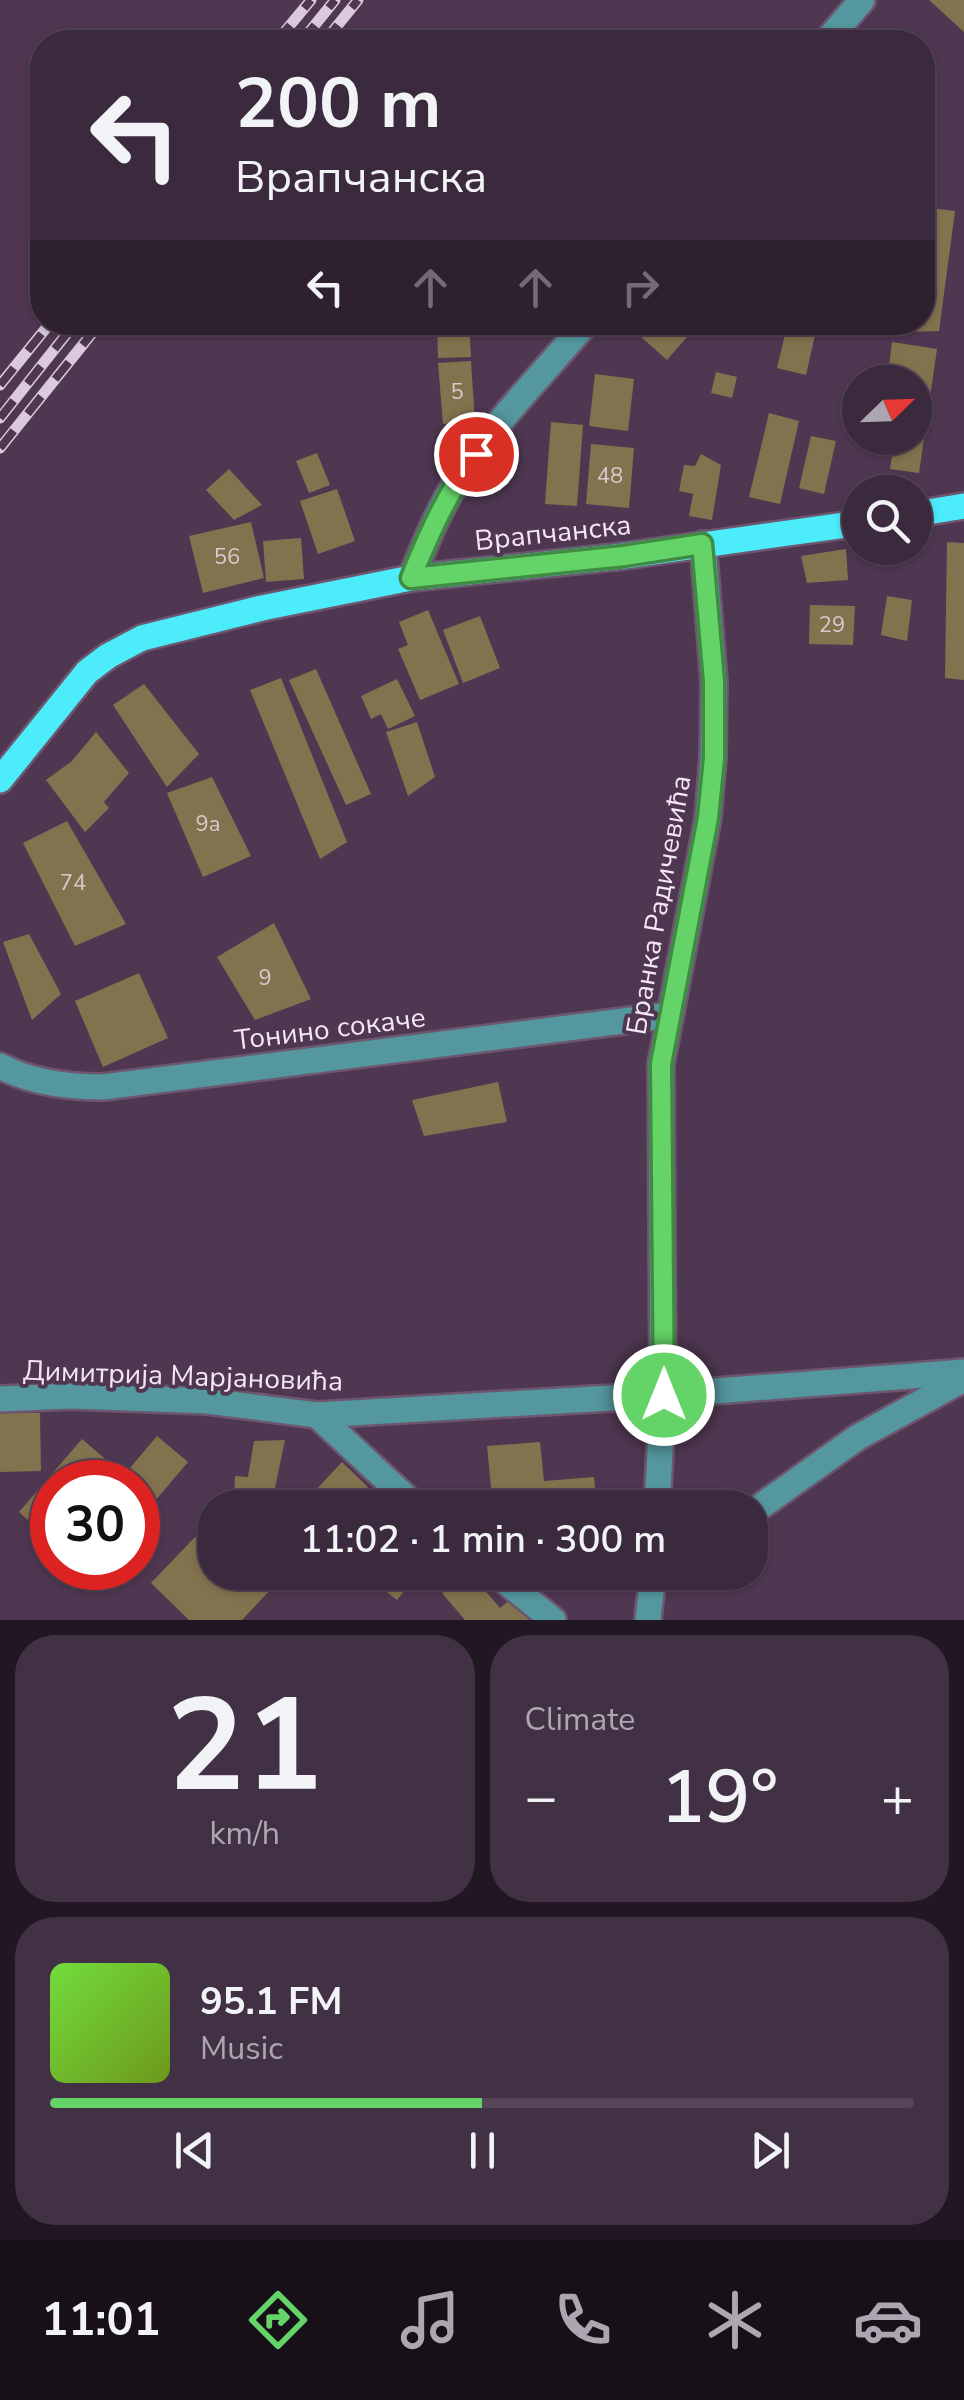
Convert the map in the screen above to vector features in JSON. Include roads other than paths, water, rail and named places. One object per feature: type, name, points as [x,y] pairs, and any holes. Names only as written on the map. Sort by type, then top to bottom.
[{"type":"main road","points":[[932,511],[964,506]]},
{"type":"main road","name":"Врапчанска","points":[[0,780],[88,672],[142,638],[262,608],[411,578],[624,556],[842,525]]},
{"type":"street","points":[[836,30],[862,0]]},
{"type":"street","points":[[411,578],[432,524],[463,471],[576,335]]},
{"type":"street","name":"Бранка Радичевића","points":[[664,1395],[661,1064],[708,818],[714,758],[714,681],[702,544]]},
{"type":"street","name":"Тонино сокаче","points":[[0,1066],[52,1083],[104,1087],[670,1016]]},
{"type":"street","name":"Димитрија Марјановића","points":[[0,1399],[71,1396],[207,1401],[317,1414],[964,1375]]},
{"type":"street","name":"Димитрија Марјановића","points":[[768,1501],[858,1436],[964,1375]]},
{"type":"street","points":[[658,1490],[664,1395]]},
{"type":"street","points":[[317,1414],[398,1490]]},
{"type":"street","points":[[516,1590],[553,1620]]},
{"type":"street","points":[[648,1620],[655,1590]]},
{"type":"railway","points":[[286,30],[311,0]]},
{"type":"railway","points":[[311,30],[335,0]]},
{"type":"railway","points":[[334,30],[358,0]]},
{"type":"railway","points":[[0,385],[40,335]]},
{"type":"railway","points":[[0,418],[66,335]]},
{"type":"railway","points":[[0,448],[91,335]]}]
